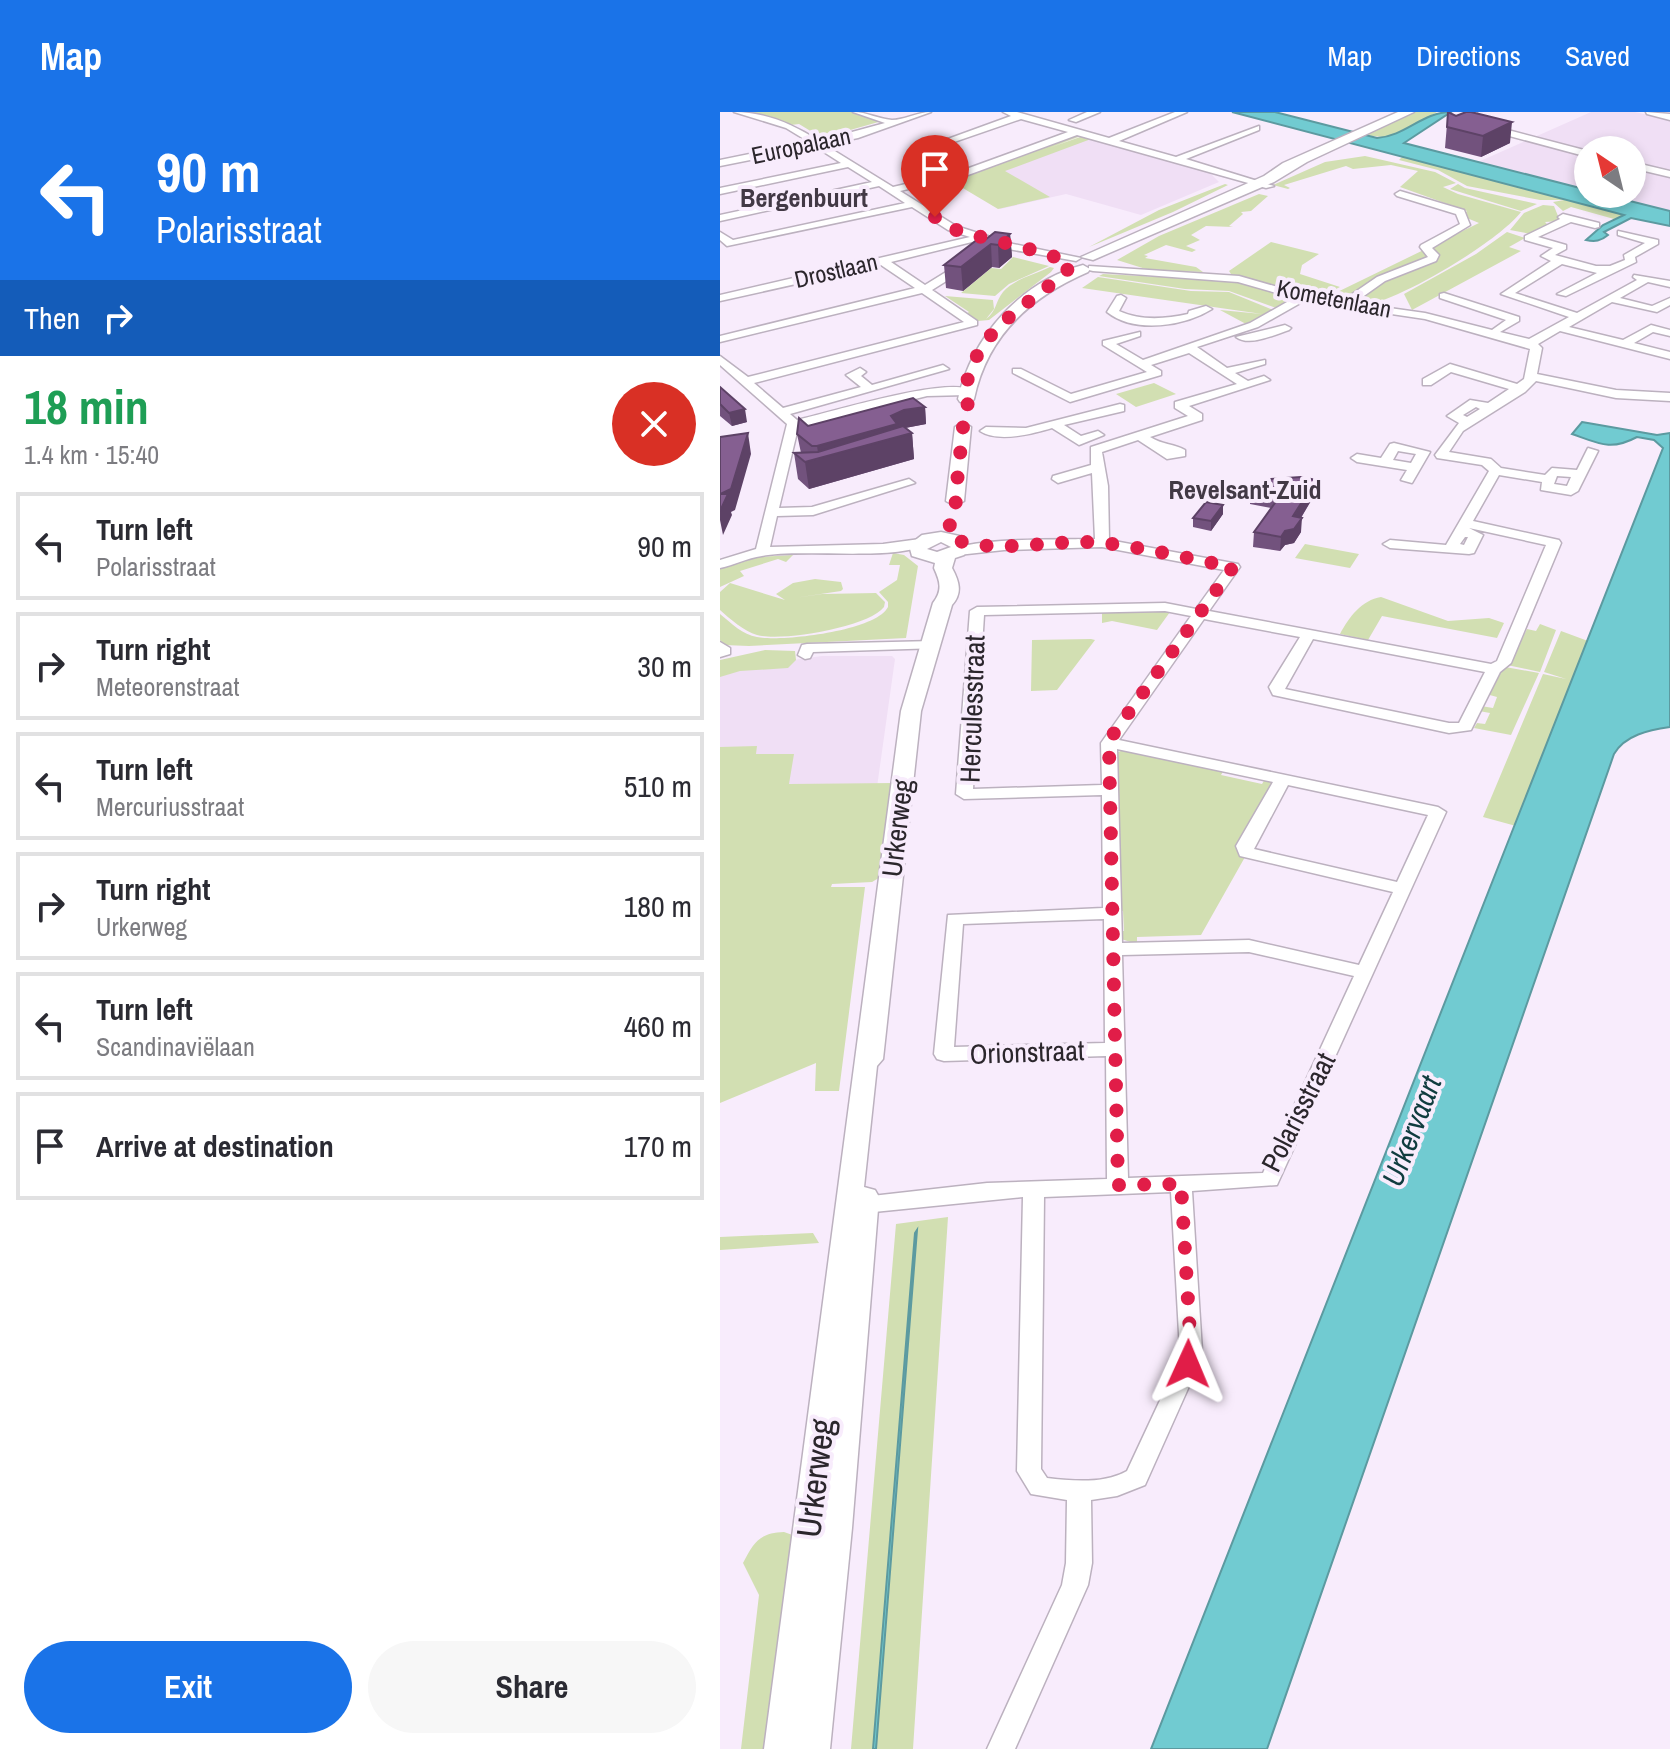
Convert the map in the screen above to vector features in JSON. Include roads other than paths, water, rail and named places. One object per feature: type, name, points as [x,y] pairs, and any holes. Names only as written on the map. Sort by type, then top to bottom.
[{"type":"main road","points":[[939,547],[963,427],[958,412],[966,395],[973,365],[989,338],[1020,308],[1053,282],[1116,245],[1261,183],[1301,161],[1408,112]]},
{"type":"main road","name":"Urkerweg","points":[[812,1749],[836,1528],[865,1062],[870,1059],[911,711],[918,679],[934,645],[943,603],[939,547]]},
{"type":"main road","name":"Urkerweg","points":[[782,1749],[856,1206]]},
{"type":"street","points":[[738,112],[793,128],[912,204],[954,229],[976,237]]},
{"type":"street","points":[[857,112],[894,123]]},
{"type":"street","name":"Europalaan","points":[[720,163],[855,136],[927,112]]},
{"type":"street","points":[[1007,112],[1110,141],[1176,154],[1204,149],[1256,128]]},
{"type":"street","points":[[1073,120],[1096,112]]},
{"type":"street","points":[[1110,141],[1183,112]]},
{"type":"street","points":[[1473,112],[1464,119],[1465,122],[1574,150]]},
{"type":"street","points":[[1650,112],[1670,117]]},
{"type":"street","points":[[957,175],[917,152],[1020,116]]},
{"type":"street","points":[[1048,124],[1061,119],[1073,120],[1126,135],[1261,183]]},
{"type":"street","points":[[891,190],[957,175],[1076,132]]},
{"type":"street","points":[[1204,149],[1219,153],[1259,137],[1244,133]]},
{"type":"street","points":[[720,152],[732,161]]},
{"type":"street","points":[[720,191],[849,164]]},
{"type":"street","points":[[1646,168],[1670,174]]},
{"type":"street","points":[[720,218],[880,183]]},
{"type":"street","points":[[1343,306],[1381,279],[1432,259],[1434,255],[1425,247],[1465,225],[1460,212],[1400,194]]},
{"type":"street","points":[[720,235],[731,244],[912,204]]},
{"type":"street","points":[[1595,225],[1566,218],[1529,238],[1562,247],[1546,256],[1670,284]]},
{"type":"street","points":[[1562,294],[1632,260],[1628,257],[1660,246],[1622,233]]},
{"type":"street","name":"Kometenlaan","points":[[976,237],[1134,272],[1231,277],[1302,298],[1449,322],[1531,343]]},
{"type":"street","name":"Drostlaan","points":[[720,298],[976,237]]},
{"type":"street","points":[[720,339],[938,285],[972,258]]},
{"type":"street","points":[[1560,260],[1506,294],[1576,316]]},
{"type":"street","points":[[746,381],[973,323],[882,261]]},
{"type":"street","points":[[1442,453],[1456,430],[1469,422],[1453,416],[1474,403],[1491,408],[1521,389],[1533,377],[1536,348],[1531,343],[1646,279]]},
{"type":"street","points":[[1444,296],[1515,319],[1497,329]]},
{"type":"street","points":[[1121,298],[1113,312],[1122,317],[1170,322],[1197,315],[1193,313],[1206,309]]},
{"type":"street","points":[[1141,364],[1254,325],[1302,298]]},
{"type":"street","points":[[1613,299],[1653,310],[1670,301]]},
{"type":"street","points":[[1510,318],[1535,303]]},
{"type":"street","points":[[1449,322],[1476,306]]},
{"type":"street","points":[[1170,322],[1225,372],[1246,385]]},
{"type":"street","points":[[1557,327],[1670,356]]},
{"type":"street","points":[[1625,344],[1645,327],[1670,333]]},
{"type":"street","points":[[1232,332],[1246,339],[1285,328]]},
{"type":"street","points":[[1002,382],[1021,373],[1047,383],[1070,398],[1157,373],[1107,343],[1136,334]]},
{"type":"street","points":[[720,359],[794,425]]},
{"type":"street","points":[[1225,372],[1261,362]]},
{"type":"street","points":[[1102,543],[1095,450],[1198,417],[1179,405],[1264,380],[1243,368]]},
{"type":"street","points":[[1427,382],[1450,368],[1521,389]]},
{"type":"street","points":[[783,412],[943,369]]},
{"type":"street","points":[[860,372],[852,375],[870,389]]},
{"type":"street","points":[[1533,377],[1616,394],[1670,397]]},
{"type":"street","points":[[794,425],[927,392],[966,395]]},
{"type":"street","points":[[986,431],[1027,432],[1120,408]]},
{"type":"street","points":[[1076,420],[1111,444]]},
{"type":"street","points":[[1054,424],[1079,441],[1098,435]]},
{"type":"street","points":[[762,551],[794,425]]},
{"type":"street","points":[[1139,435],[1162,450]]},
{"type":"street","points":[[1385,463],[1394,447],[1442,453],[1488,462],[1496,471],[1548,479],[1546,487],[1571,491],[1592,451]]},
{"type":"street","points":[[1357,458],[1385,463],[1411,474],[1424,452]]},
{"type":"street","points":[[1465,528],[1496,471]]},
{"type":"street","points":[[782,472],[798,472]]},
{"type":"street","points":[[1058,479],[1081,472],[1091,479],[1099,473]]},
{"type":"street","points":[[772,512],[813,511],[909,483]]},
{"type":"street","points":[[1390,544],[1426,550],[1434,547],[1450,550],[1452,547],[1469,550],[1476,535],[1465,528]]},
{"type":"street","points":[[1309,634],[1277,691],[1463,728],[1468,724],[1494,669],[1503,663],[1554,543],[1465,528]]},
{"type":"street","points":[[720,564],[762,551],[1102,543],[1233,567],[1109,743],[1118,1185]]},
{"type":"street","name":"Herculesstraat","points":[[1109,790],[964,794],[977,611],[1157,606],[1200,613]]},
{"type":"street","points":[[1200,613],[1494,669]]},
{"type":"street","points":[[805,655],[807,648],[934,645]]},
{"type":"street","points":[[720,646],[725,651],[720,653]]},
{"type":"street","points":[[1109,743],[1283,780],[1245,851],[1251,855],[1403,889]]},
{"type":"street","name":"Polarisstraat","points":[[856,1206],[987,1191],[1270,1180],[1438,812],[1283,780]]},
{"type":"street","name":"Orionstraat","points":[[1112,913],[954,919],[944,1054],[1115,1049]]},
{"type":"street","points":[[1113,949],[1249,946],[1365,972]]},
{"type":"street","points":[[1034,1189],[1029,1471],[1040,1487],[1079,1489],[1121,1487],[1136,1478],[1188,1364],[1191,1351],[1181,1184]]},
{"type":"street","points":[[1001,1749],[1075,1585],[1079,1563],[1079,1489]]},
{"type":"water","points":[[1232,112],[1275,112],[1377,138],[1397,133],[1431,116],[1451,112],[1404,143],[1574,186],[1574,202]]},
{"type":"water","points":[[1646,205],[1670,211],[1670,226],[1631,218],[1604,232],[1608,235],[1603,239],[1586,240],[1603,225],[1624,215],[1597,208],[1646,208]]},
{"type":"water","name":"Urkervaart","points":[[1582,422],[1657,435],[1670,433],[1670,727],[1631,738],[1614,754],[1267,1749],[1151,1749],[1663,448],[1654,440],[1637,437],[1612,445],[1572,434]]},
{"type":"water","points":[[917,1230],[876,1749],[873,1749],[915,1233]]},
{"type":"district","name":"Bergenbuurt","points":[[804,198]]},
{"type":"district","name":"Revelsant-Zuid","points":[[1245,490]]}]
